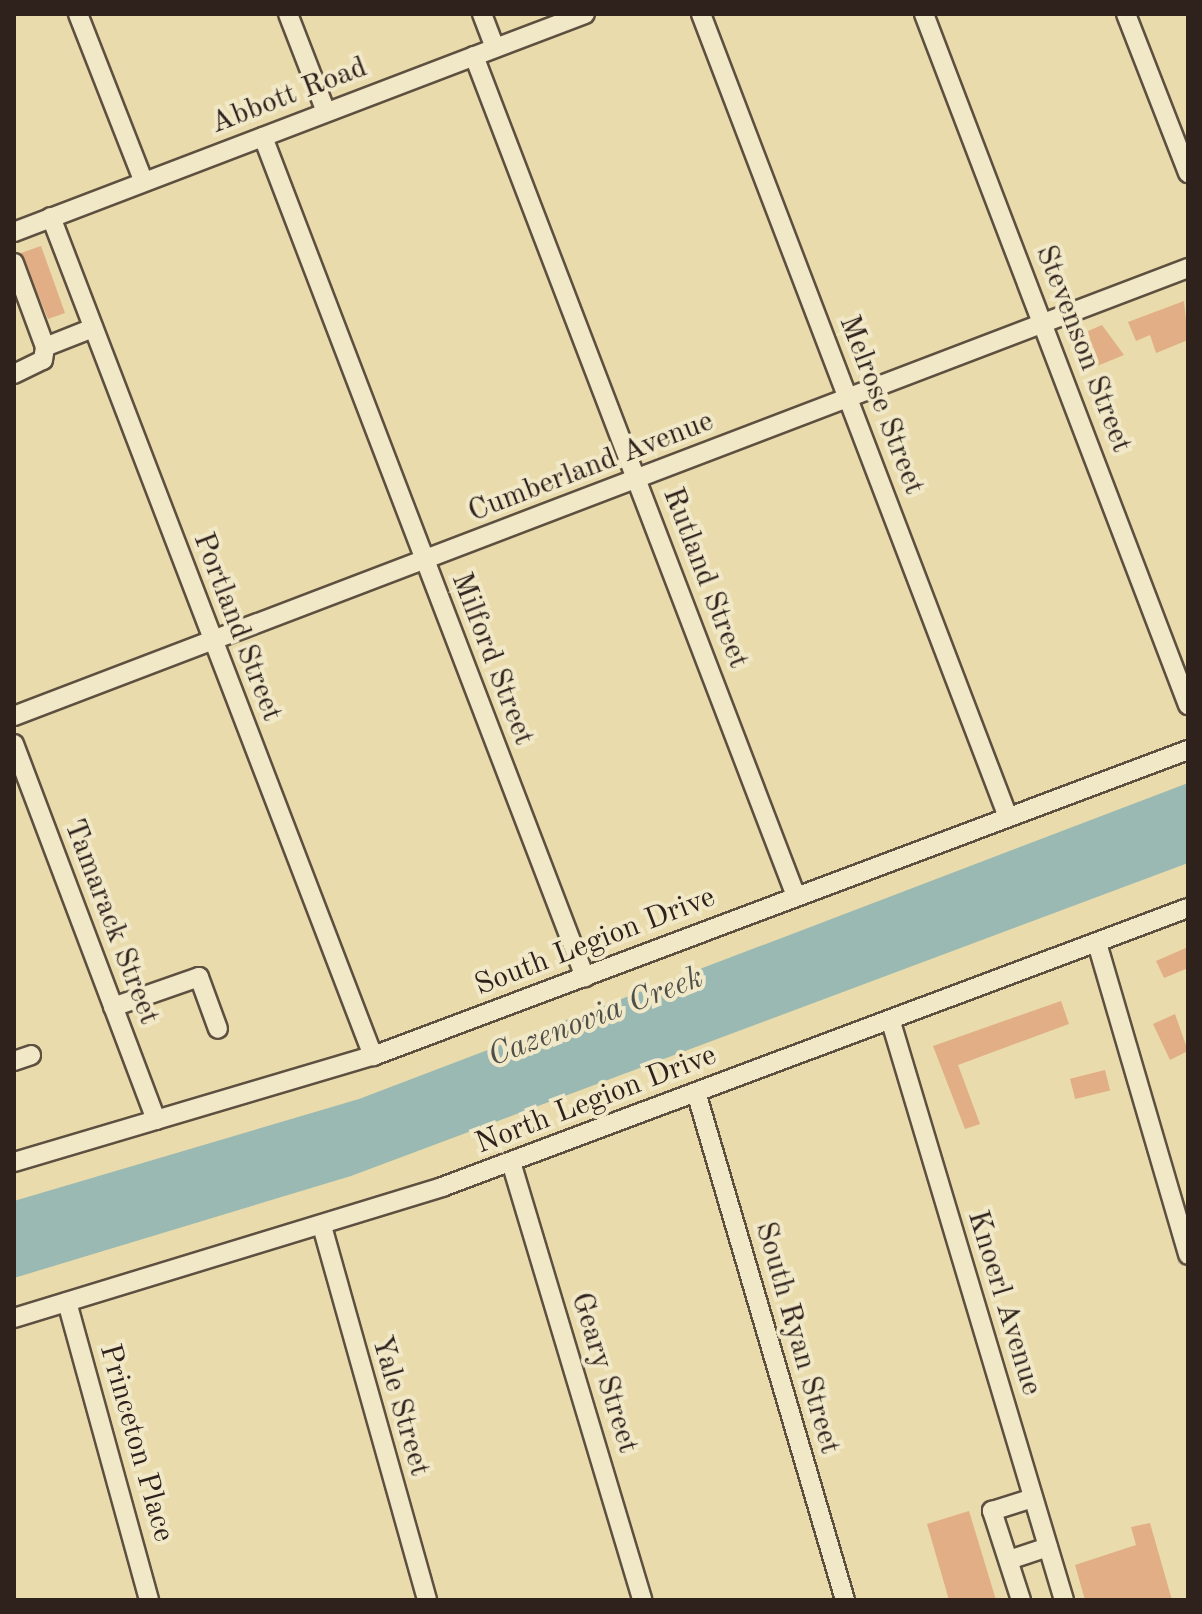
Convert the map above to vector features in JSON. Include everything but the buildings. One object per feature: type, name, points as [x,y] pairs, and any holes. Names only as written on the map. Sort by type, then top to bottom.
[{"type":"street","points":[[78,14],[144,182]]},
{"type":"street","points":[[288,14],[326,112]]},
{"type":"street","points":[[482,14],[495,48]]},
{"type":"street","name":"Abbott Road","points":[[14,232],[585,14]]},
{"type":"street","name":"Melrose Street","points":[[701,14],[1008,817]]},
{"type":"street","name":"Stevenson Street","points":[[924,14],[1188,705]]},
{"type":"street","points":[[1126,14],[1188,173]]},
{"type":"street","name":"Rutland Street","points":[[474,56],[796,896]]},
{"type":"street","name":"Milford Street","points":[[263,137],[585,977]]},
{"type":"street","name":"Portland Street","points":[[51,217],[373,1056]]},
{"type":"street","points":[[14,263],[45,347],[43,360],[14,374]]},
{"type":"street","name":"Cumberland Avenue","points":[[14,716],[1188,268]]},
{"type":"street","points":[[45,347],[93,328]]},
{"type":"street","name":"Tamarack Street","points":[[14,744],[156,1120]]},
{"type":"street","name":"South Legion Drive","points":[[14,1162],[373,1056],[1188,750]]},
{"type":"street","name":"North Legion Drive","points":[[14,1318],[322,1226],[511,1162],[891,1022],[1188,908]]},
{"type":"street","points":[[1097,943],[1188,1255]]},
{"type":"street","points":[[113,1007],[199,977],[218,1029]]},
{"type":"street","name":"Knoerl Avenue","points":[[891,1022],[1064,1600]]},
{"type":"street","name":"South Ryan Street","points":[[696,1092],[845,1600]]},
{"type":"street","name":"Geary Street","points":[[511,1162],[642,1600]]},
{"type":"street","name":"Yale Street","points":[[322,1226],[427,1600]]},
{"type":"street","name":"Princeton Place","points":[[67,1302],[149,1600]]},
{"type":"street","points":[[1021,1600],[992,1511],[1033,1498]]},
{"type":"street","points":[[1009,1560],[1048,1547]]},
{"type":"water","name":"Cazenovia Creek","points":[[1188,783],[1188,863],[351,1176],[14,1278],[14,1201],[359,1099]]}]
